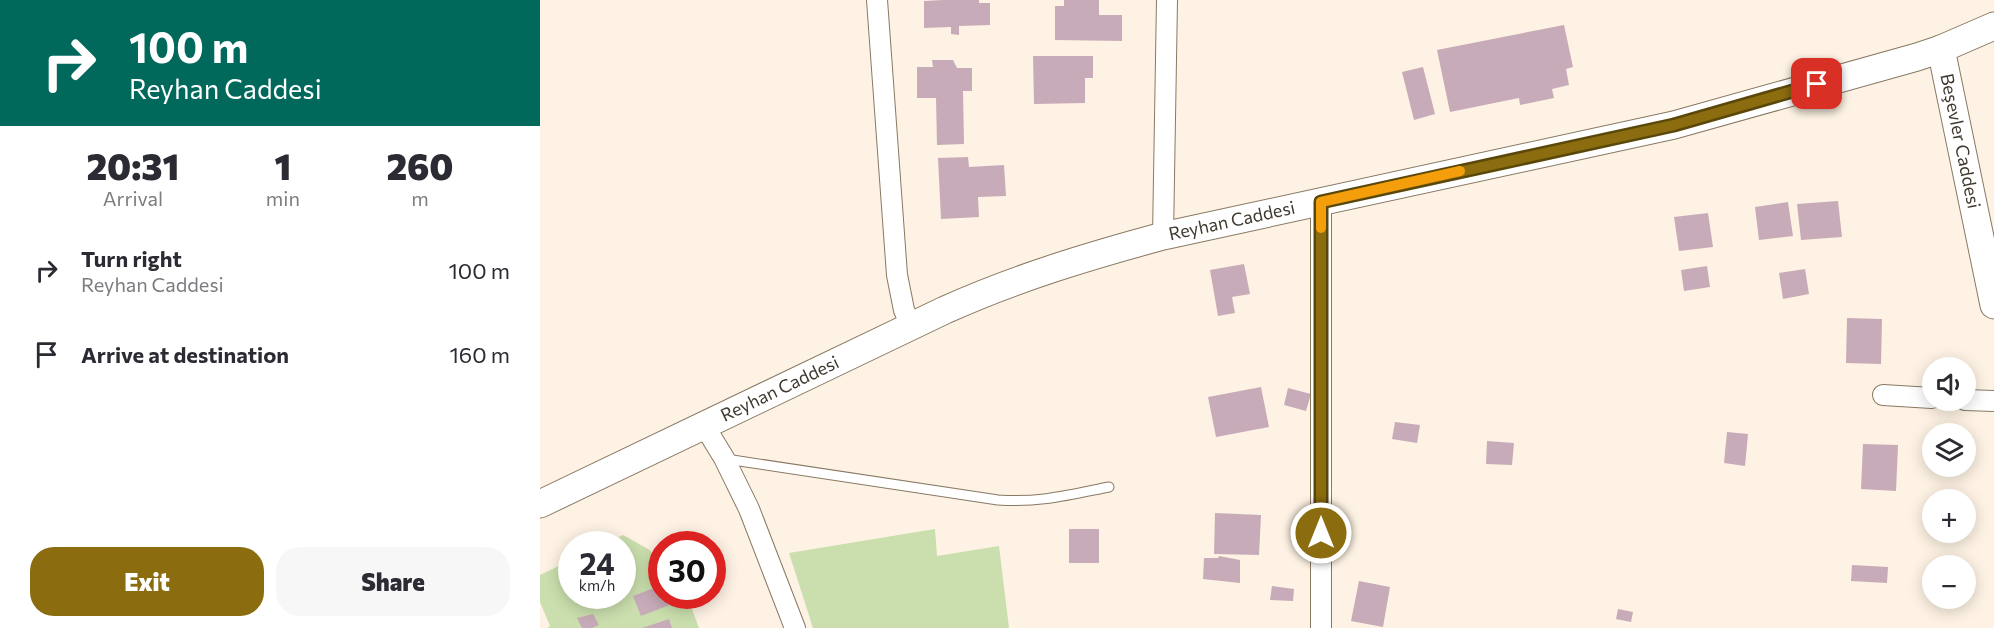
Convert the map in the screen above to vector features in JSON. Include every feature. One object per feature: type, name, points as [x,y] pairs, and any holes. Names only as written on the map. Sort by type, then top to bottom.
[{"type":"street","points":[[877,0],[897,275],[904,310],[911,326]]},
{"type":"street","points":[[1163,236],[1167,0]]},
{"type":"street","name":"Reyhan Caddesi","points":[[540,504],[705,427],[911,326],[980,294],[1028,276],[1163,236],[1674,125],[1941,49],[1994,26]]},
{"type":"street","name":"Beşevler Caddesi","points":[[1941,49],[1994,306]]},
{"type":"street","points":[[1321,202],[1321,628]]},
{"type":"street","points":[[1883,395],[1922,397]]},
{"type":"street","points":[[1976,400],[1994,401]]},
{"type":"street","points":[[705,427],[724,458],[749,509],[795,628]]},
{"type":"lane","points":[[724,458],[1015,501],[1051,499],[1109,487]]},
{"type":"green space","points":[[935,529],[937,556],[999,546],[1009,628],[813,628],[789,553]]},
{"type":"green space","points":[[636,542],[648,549],[648,609],[692,609],[699,628],[547,628],[550,626],[540,602],[540,575],[558,566],[558,609],[636,609]]},
{"type":"building","points":[[979,0],[979,3],[990,3],[990,25],[959,26],[959,35],[951,34],[951,27],[924,28],[924,1]]},
{"type":"building","points":[[1064,0],[1099,0],[1099,15],[1122,15],[1122,41],[1055,40],[1055,6],[1064,6]]},
{"type":"building","points":[[1564,25],[1573,67],[1566,69],[1569,85],[1552,89],[1554,98],[1520,105],[1519,98],[1450,112],[1437,50]]},
{"type":"building","points":[[1033,56],[1093,56],[1093,78],[1085,78],[1085,103],[1034,104]]},
{"type":"building","points":[[932,60],[953,60],[957,68],[972,68],[972,91],[963,91],[964,144],[937,145],[936,98],[917,98],[917,67],[933,67]]},
{"type":"building","points":[[1423,67],[1435,114],[1414,120],[1402,72]]},
{"type":"building","points":[[968,157],[969,167],[1004,165],[1006,196],[978,197],[979,217],[941,219],[938,158]]},
{"type":"building","points":[[1838,201],[1842,237],[1801,240],[1797,204]]},
{"type":"building","points":[[1788,202],[1793,236],[1759,240],[1755,207]]},
{"type":"building","points":[[1708,213],[1713,247],[1679,251],[1674,217]]},
{"type":"building","points":[[1244,264],[1250,294],[1232,297],[1235,313],[1218,316],[1210,270]]},
{"type":"building","points":[[1707,266],[1710,287],[1684,291],[1681,270]]},
{"type":"building","points":[[1805,269],[1809,294],[1783,299],[1779,273]]},
{"type":"building","points":[[1847,318],[1882,319],[1881,364],[1846,363]]},
{"type":"building","points":[[1261,387],[1269,427],[1216,437],[1208,397]]},
{"type":"building","points":[[1288,388],[1311,394],[1306,411],[1284,405]]},
{"type":"building","points":[[1395,422],[1420,425],[1417,443],[1392,439]]},
{"type":"building","points":[[1727,432],[1748,434],[1745,466],[1724,463]]},
{"type":"building","points":[[1487,441],[1514,443],[1512,465],[1486,464]]},
{"type":"building","points":[[1863,444],[1898,445],[1896,491],[1861,489]]},
{"type":"building","points":[[1215,513],[1261,515],[1259,555],[1214,554]]},
{"type":"building","points":[[1069,529],[1099,529],[1099,563],[1069,563]]},
{"type":"building","points":[[1219,556],[1240,560],[1240,583],[1203,579],[1204,558],[1218,558]]},
{"type":"building","points":[[1852,565],[1888,567],[1887,583],[1851,581]]},
{"type":"building","points":[[1359,581],[1390,587],[1383,627],[1351,621]]},
{"type":"building","points":[[1272,586],[1294,589],[1293,601],[1270,600]]},
{"type":"building","points":[[648,590],[648,609],[659,609],[641,616],[636,604],[636,595]]},
{"type":"building","points":[[1618,609],[1633,612],[1631,622],[1616,619]]},
{"type":"building","points":[[593,614],[599,625],[582,628],[577,618]]},
{"type":"building","points":[[669,619],[672,628],[642,628]]},
{"type":"slow traffic","points":[[1321,228],[1321,202],[1460,171]]},
{"type":"route","points":[[1321,533],[1321,202],[1674,125],[1817,84]]}]
